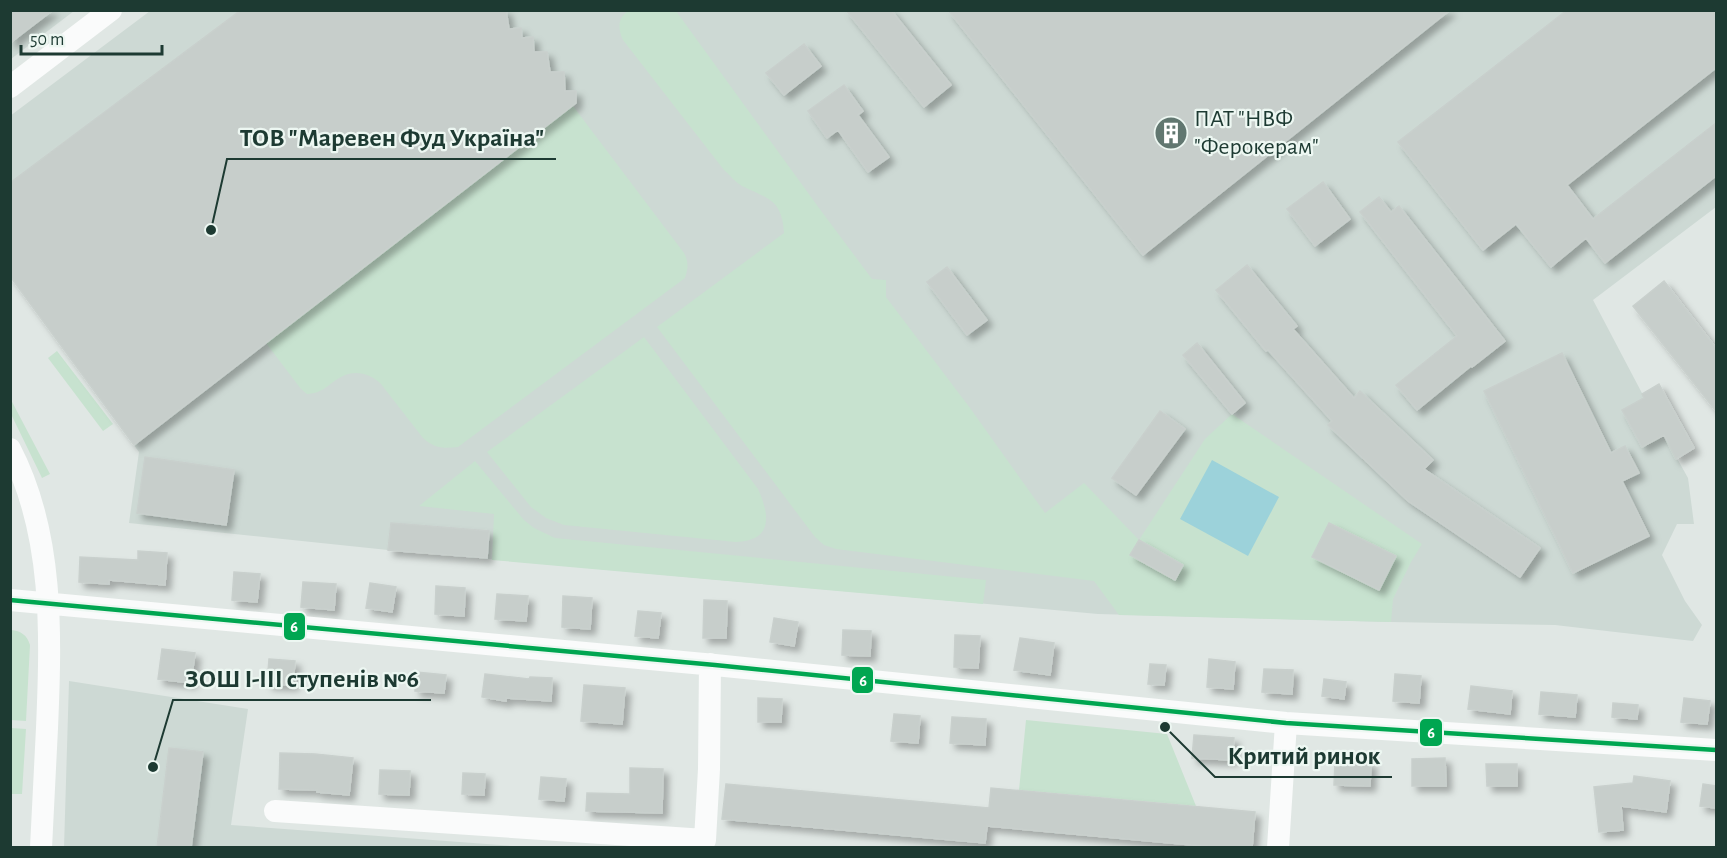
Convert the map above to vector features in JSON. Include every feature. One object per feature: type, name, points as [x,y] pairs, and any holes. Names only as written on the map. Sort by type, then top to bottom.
[{"type":"street","points":[[10,87],[111,10]]},
{"type":"street","points":[[10,449],[22,470],[34,512],[42,550],[48,604],[49,680],[41,848]]},
{"type":"street","points":[[10,600],[710,664],[1286,723],[1716,750]]},
{"type":"street","points":[[275,811],[705,840],[709,769],[710,664]]},
{"type":"street","points":[[1278,848],[1286,723]]},
{"type":"shaded area","points":[[11,11],[74,11],[11,59]]},
{"type":"shaded area","points":[[150,11],[1716,11],[1716,207],[1593,300],[1688,478],[1694,524],[1677,524],[1662,555],[1685,601],[1702,625],[1693,641],[1555,625],[1098,614],[388,550],[129,523],[139,452],[11,276],[10,116]]},
{"type":"shaded area","points":[[69,681],[248,709],[231,825],[512,847],[64,848]]},
{"type":"green space","points":[[628,11],[676,11],[872,279],[886,280],[886,297],[970,408],[1045,513],[1084,483],[1139,540],[1205,439],[1232,414],[1422,544],[1393,599],[1391,622],[1119,615],[1094,581],[836,549],[824,545],[815,537],[657,327],[784,233],[783,222],[777,207],[772,202],[739,184],[724,170],[623,40],[619,24]]},
{"type":"green space","points":[[573,106],[684,253],[688,265],[685,278],[458,447],[439,447],[423,438],[381,384],[368,375],[352,373],[313,393],[307,394],[301,389],[266,343]]},
{"type":"green space","points":[[644,337],[758,489],[766,517],[762,532],[757,537],[748,541],[736,542],[564,525],[546,518],[531,507],[487,452]]},
{"type":"green space","points":[[57,351],[113,424],[103,431],[48,358]]},
{"type":"green space","points":[[10,398],[50,474],[42,478],[11,414]]},
{"type":"green space","points":[[475,461],[524,520],[534,528],[555,538],[986,580],[983,604],[492,560],[494,514],[419,506]]},
{"type":"green space","points":[[11,630],[23,634],[30,645],[26,721],[11,720]]},
{"type":"green space","points":[[1026,720],[1167,734],[1196,806],[1019,790]]},
{"type":"green space","points":[[11,728],[26,729],[22,794],[11,794]]},
{"type":"water","points":[[1212,460],[1279,497],[1248,556],[1180,519]]},
{"type":"building","points":[[10,10],[53,10],[10,43]]},
{"type":"building","points":[[241,10],[506,10],[509,29],[521,28],[522,38],[533,37],[534,52],[547,52],[550,72],[564,72],[565,91],[576,91],[576,103],[134,445],[10,276],[10,183]]},
{"type":"building","points":[[846,10],[891,10],[951,85],[924,107]]},
{"type":"building","name":"ПАТ \"НВФ \"Ферокерам\"","points":[[948,10],[1450,10],[1143,255]]},
{"type":"building","points":[[1567,10],[1716,10],[1716,68],[1567,185],[1593,219],[1716,123],[1716,176],[1605,263],[1586,238],[1551,267],[1516,224],[1483,250],[1398,142]]},
{"type":"building","points":[[804,44],[821,66],[784,95],[766,73]]},
{"type":"building","points":[[844,85],[863,111],[858,115],[889,157],[868,172],[838,130],[827,138],[808,111]]},
{"type":"building","points":[[1323,182],[1350,219],[1315,246],[1287,209]]},
{"type":"building","points":[[1379,197],[1391,212],[1399,206],[1505,341],[1417,410],[1396,385],[1457,336],[1360,212]]},
{"type":"building","points":[[1247,265],[1297,326],[1293,329],[1354,398],[1360,391],[1433,460],[1424,469],[1540,548],[1520,577],[1408,501],[1328,425],[1332,421],[1268,350],[1266,351],[1216,290]]},
{"type":"building","points":[[947,267],[987,320],[967,335],[927,282]]},
{"type":"building","points":[[1664,281],[1716,348],[1716,411],[1633,306]]},
{"type":"building","points":[[1197,343],[1245,403],[1232,414],[1183,355]]},
{"type":"building","points":[[1562,353],[1611,453],[1625,446],[1639,473],[1622,481],[1649,536],[1573,573],[1484,391]]},
{"type":"building","points":[[1659,384],[1694,448],[1676,459],[1664,435],[1642,447],[1622,410],[1644,398],[1642,394]]},
{"type":"building","points":[[1160,411],[1185,429],[1136,495],[1112,478]]},
{"type":"building","points":[[145,457],[234,470],[226,525],[137,513]]},
{"type":"building","points":[[391,523],[489,531],[487,558],[388,550]]},
{"type":"building","points":[[1329,523],[1396,556],[1379,590],[1312,557]]},
{"type":"building","points":[[1139,540],[1183,565],[1175,580],[1130,555]]},
{"type":"building","points":[[138,551],[167,553],[165,585],[109,580],[109,584],[79,582],[80,557],[138,560]]},
{"type":"building","points":[[234,572],[260,574],[257,602],[232,600]]},
{"type":"building","points":[[303,582],[336,584],[334,610],[301,607]]},
{"type":"building","points":[[370,583],[396,587],[392,612],[366,608]]},
{"type":"building","points":[[436,586],[465,588],[464,616],[435,614]]},
{"type":"building","points":[[497,594],[528,596],[526,621],[495,619]]},
{"type":"building","points":[[563,596],[592,598],[590,629],[562,627]]},
{"type":"building","points":[[704,600],[727,601],[726,638],[703,638]]},
{"type":"building","points":[[638,611],[661,613],[658,638],[635,636]]},
{"type":"building","points":[[774,618],[798,622],[794,646],[770,642]]},
{"type":"building","points":[[843,630],[871,631],[870,656],[842,655]]},
{"type":"building","points":[[955,635],[980,636],[978,668],[954,667]]},
{"type":"building","points":[[1020,638],[1054,643],[1050,675],[1014,670]]},
{"type":"building","points":[[162,649],[195,653],[191,683],[158,679]]},
{"type":"building","points":[[269,659],[295,661],[293,685],[267,684]]},
{"type":"building","points":[[1209,659],[1235,662],[1233,689],[1207,687]]},
{"type":"building","points":[[1150,664],[1166,665],[1164,685],[1148,684]]},
{"type":"building","points":[[1264,669],[1293,670],[1292,694],[1262,692]]},
{"type":"building","points":[[416,672],[446,675],[444,693],[415,691]]},
{"type":"building","points":[[485,674],[529,679],[530,677],[552,678],[551,701],[506,698],[506,701],[482,697]]},
{"type":"building","points":[[1395,674],[1421,676],[1419,703],[1393,701]]},
{"type":"building","points":[[1324,679],[1346,682],[1344,699],[1322,696]]},
{"type":"building","points":[[584,685],[625,688],[622,724],[581,721]]},
{"type":"building","points":[[1471,686],[1512,691],[1510,714],[1468,709]]},
{"type":"building","points":[[1541,692],[1577,695],[1575,717],[1539,714]]},
{"type":"building","points":[[758,698],[782,699],[781,722],[758,722]]},
{"type":"building","points":[[1684,698],[1710,701],[1707,724],[1681,722]]},
{"type":"building","points":[[1613,703],[1638,705],[1637,719],[1612,717]]},
{"type":"building","points":[[894,714],[920,716],[918,743],[891,741]]},
{"type":"building","points":[[952,717],[986,719],[985,745],[950,743]]},
{"type":"building","points":[[1194,735],[1234,738],[1232,760],[1192,758]]},
{"type":"building","points":[[169,748],[203,752],[191,848],[157,848]]},
{"type":"building","points":[[280,753],[353,758],[349,795],[317,792],[317,790],[279,789]]},
{"type":"building","points":[[1445,758],[1446,786],[1412,786],[1412,759]]},
{"type":"building","points":[[1335,761],[1371,762],[1370,786],[1334,785]]},
{"type":"building","points":[[1486,764],[1517,764],[1517,786],[1487,786]]},
{"type":"building","points":[[630,768],[663,769],[662,813],[586,811],[587,793],[630,794]]},
{"type":"building","points":[[380,770],[410,771],[409,795],[379,794]]},
{"type":"building","points":[[463,773],[485,774],[484,795],[462,794]]},
{"type":"building","points":[[1634,776],[1670,781],[1666,812],[1621,806],[1623,830],[1599,832],[1594,787],[1633,783]]},
{"type":"building","points":[[541,777],[566,779],[564,801],[539,799]]},
{"type":"building","points":[[726,784],[989,808],[991,788],[1255,812],[1252,848],[1225,848],[987,826],[985,843],[722,819]]},
{"type":"building","points":[[1703,784],[1716,786],[1716,808],[1700,806]]},
{"type":"transit line","name":"6","points":[[10,600],[715,665],[1286,723],[1716,750]]},
{"type":"place","name":"ПАТ \"НВФ \"Ферокерам\"","points":[[1171,133]]},
{"type":"place","name":"ТОВ \"Маревен Фуд Україна\"","points":[[211,230]]},
{"type":"place","name":"Критий ринок","points":[[1165,727]]},
{"type":"place","name":"ЗОШ І-ІІІ ступенів №6","points":[[153,767]]}]
